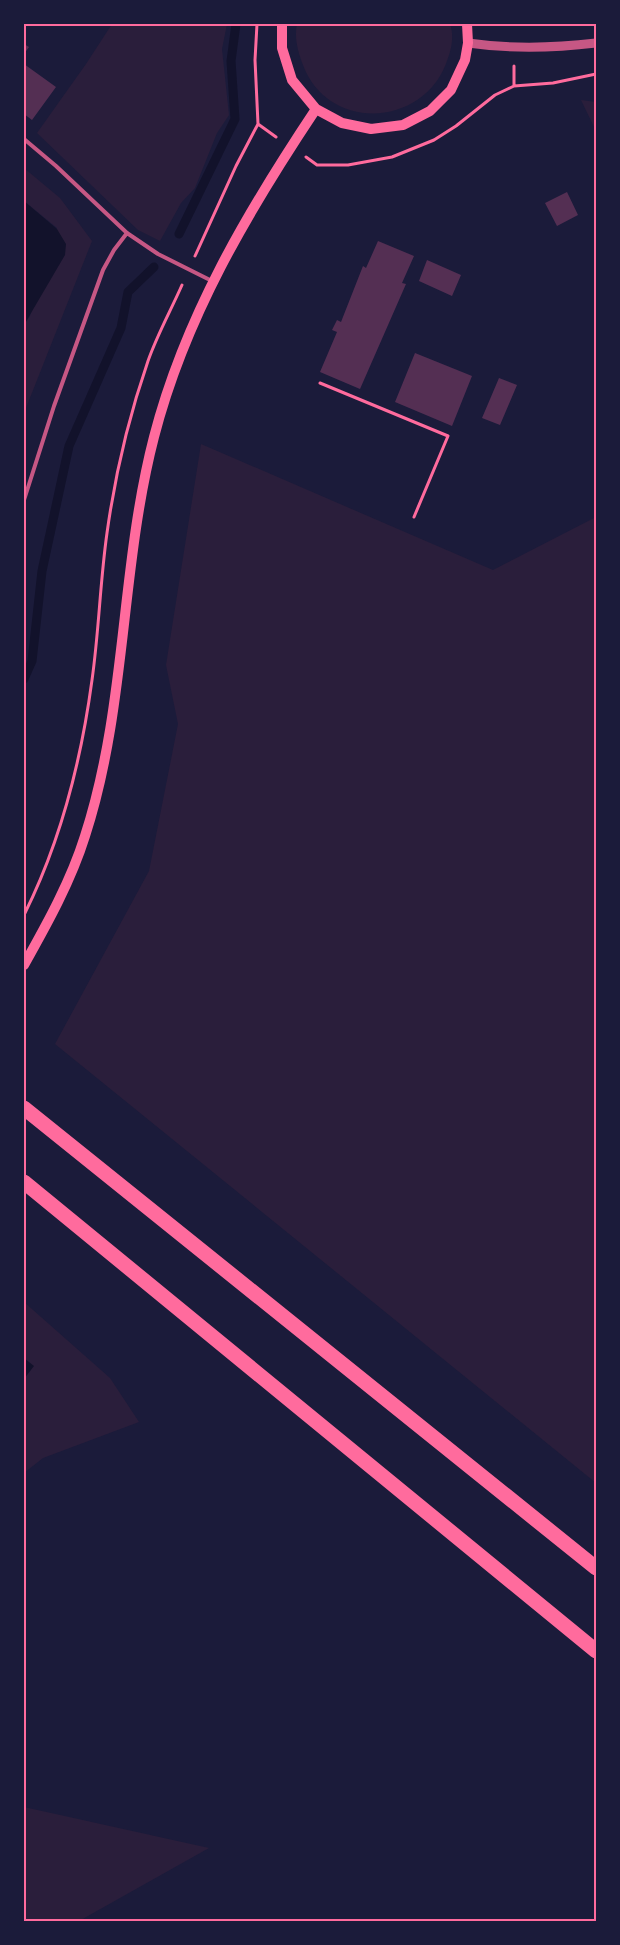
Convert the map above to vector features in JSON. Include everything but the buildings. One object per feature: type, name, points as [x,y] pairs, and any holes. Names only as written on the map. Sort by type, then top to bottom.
[{"type":"highway","points":[[24,1108],[596,1568]]},
{"type":"highway","points":[[24,1182],[596,1651]]},
{"type":"main road","points":[[282,24],[282,48],[292,80],[316,109],[342,123],[371,129],[403,125],[430,110],[451,90],[465,60],[468,44],[467,24]]},
{"type":"main road","points":[[24,965],[67,882],[85,837],[99,786],[113,712],[131,559],[142,489],[154,436],[188,336],[212,281],[253,208],[316,109]]},
{"type":"street","points":[[468,44],[513,48],[596,43]]},
{"type":"lane","points":[[24,139],[56,166],[127,233],[158,254],[212,281]]},
{"type":"lane","points":[[24,500],[54,406],[104,270],[114,250],[127,233]]},
{"type":"path","points":[[257,24],[255,60],[258,124]]},
{"type":"path","points":[[514,86],[553,83],[596,74]]},
{"type":"path","points":[[320,383],[448,436],[414,517]]},
{"type":"shaded area","points":[[112,24],[227,24],[222,49],[229,115],[217,133],[195,188],[181,203],[160,241],[138,230],[37,133]]},
{"type":"shaded area","points":[[297,24],[450,24],[452,32],[451,50],[437,81],[420,98],[400,109],[377,113],[355,111],[334,103],[316,87],[303,65],[296,40]]},
{"type":"shaded area","points":[[581,100],[596,102],[596,131]]},
{"type":"shaded area","points":[[24,168],[60,198],[92,241],[24,413],[24,325],[30,316],[57,228],[24,201]]},
{"type":"shaded area","points":[[24,201],[57,229],[66,244],[65,255],[24,325]]},
{"type":"shaded area","points":[[201,444],[493,570],[596,517],[596,1483],[55,1044],[149,871],[178,724],[166,665]]},
{"type":"shaded area","points":[[24,1302],[110,1378],[139,1422],[43,1458],[24,1473]]},
{"type":"shaded area","points":[[24,1358],[34,1366],[24,1379]]},
{"type":"shaded area","points":[[24,1807],[209,1848],[79,1921],[24,1921]]},
{"type":"waterway","points":[[179,234],[235,119],[231,61],[236,24]]},
{"type":"waterway","points":[[24,679],[32,661],[42,571],[69,446],[121,328],[128,292],[154,267]]}]
